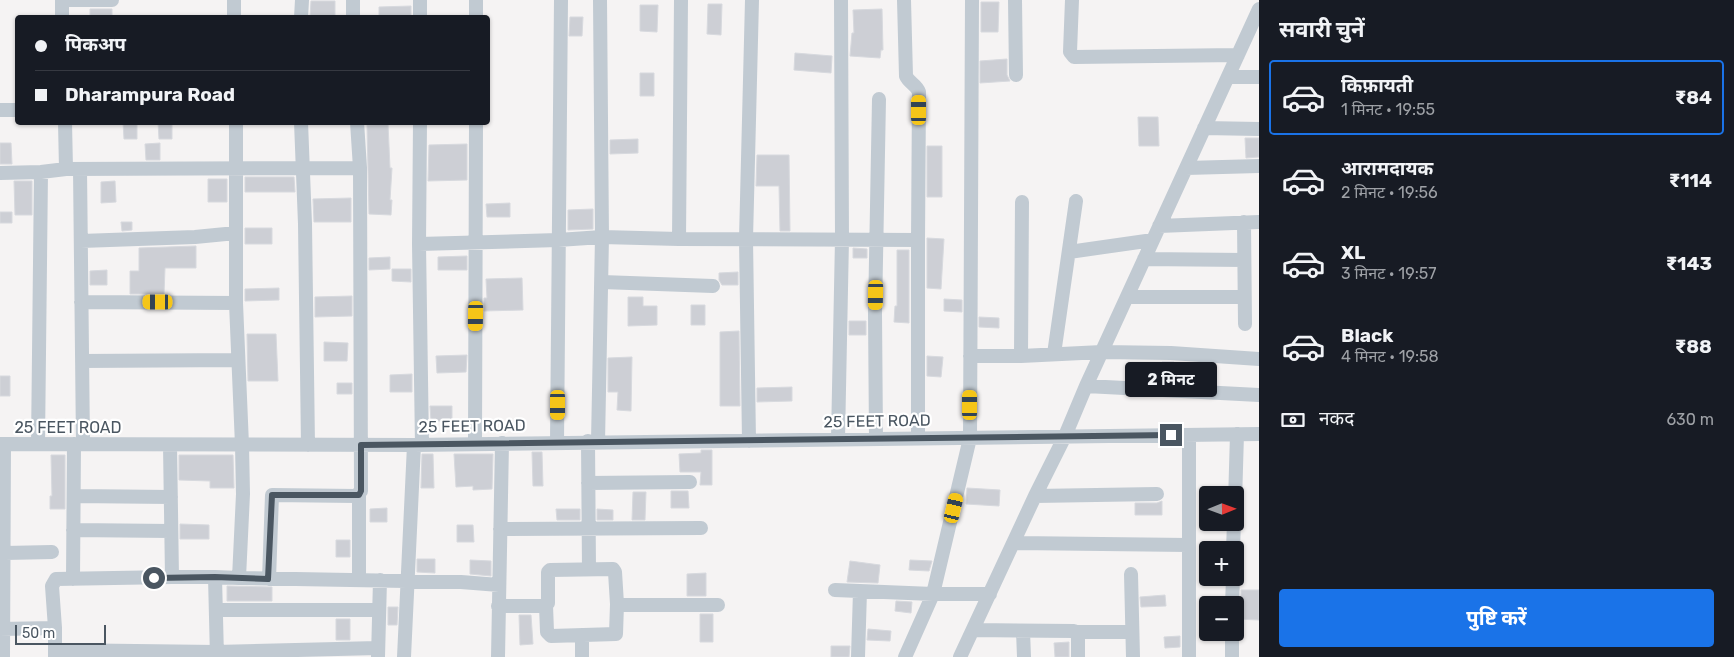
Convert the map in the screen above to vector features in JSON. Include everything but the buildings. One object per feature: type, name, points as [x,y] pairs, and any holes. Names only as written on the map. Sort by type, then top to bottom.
[{"type":"street","points":[[62,15],[62,0],[112,0]]},
{"type":"street","points":[[234,0],[234,15]]},
{"type":"street","points":[[302,0],[302,15]]},
{"type":"street","points":[[353,0],[353,15]]},
{"type":"street","points":[[420,0],[420,15]]},
{"type":"street","points":[[476,0],[476,15]]},
{"type":"street","points":[[557,442],[561,0]]},
{"type":"street","points":[[589,569],[588,483],[593,442],[602,282],[600,0]]},
{"type":"street","points":[[678,239],[682,0]]},
{"type":"street","points":[[749,441],[746,239],[752,0]]},
{"type":"street","points":[[838,439],[842,239],[841,0]]},
{"type":"street","points":[[904,0],[906,76],[908,81],[917,87],[919,92],[918,438]]},
{"type":"street","points":[[905,657],[933,594],[970,438],[972,0]]},
{"type":"street","points":[[1015,0],[1016,75]]},
{"type":"street","points":[[1072,0],[1070,52],[1074,57],[1238,55]]},
{"type":"street","points":[[960,657],[1065,436],[1126,297],[1259,10]]},
{"type":"street","points":[[1228,77],[1259,77]]},
{"type":"street","points":[[876,439],[879,99]]},
{"type":"street","points":[[0,110],[15,110]]},
{"type":"street","points":[[66,125],[73,169],[81,240],[82,361],[74,496],[73,579]]},
{"type":"street","points":[[236,125],[236,303],[242,445],[239,578]]},
{"type":"street","points":[[301,125],[308,445]]},
{"type":"street","points":[[357,125],[360,168],[360,580]]},
{"type":"street","points":[[404,657],[407,581],[418,445],[420,125]]},
{"type":"street","points":[[474,444],[476,125]]},
{"type":"street","points":[[1204,128],[1259,128]]},
{"type":"street","points":[[1186,168],[1259,166]]},
{"type":"street","points":[[0,172],[41,172],[73,169],[360,168]]},
{"type":"street","points":[[38,444],[41,172]]},
{"type":"street","points":[[1054,354],[1076,201]]},
{"type":"street","points":[[1021,356],[1022,202]]},
{"type":"street","points":[[1244,222],[1244,324]]},
{"type":"street","points":[[1159,226],[1259,222]]},
{"type":"street","points":[[81,240],[195,237],[236,233]]},
{"type":"street","points":[[419,244],[602,237],[918,240]]},
{"type":"street","points":[[1068,252],[1153,240]]},
{"type":"street","points":[[1144,259],[1244,260]]},
{"type":"street","points":[[602,282],[713,286]]},
{"type":"street","points":[[1126,297],[1244,297]]},
{"type":"street","points":[[81,302],[236,303]]},
{"type":"street","points":[[970,356],[1021,356],[1102,352],[1171,354],[1259,360]]},
{"type":"street","points":[[82,361],[238,360]]},
{"type":"street","points":[[1086,386],[1259,395]]},
{"type":"street","points":[[1236,486],[1238,434]]},
{"type":"street","name":"25 FEET ROAD","points":[[2,444],[418,445],[1259,434]]},
{"type":"street","points":[[1189,435],[1189,657]]},
{"type":"street","points":[[498,657],[502,443]]},
{"type":"street","points":[[2,444],[5,553],[1,629],[3,657]]},
{"type":"street","points":[[170,445],[172,577]]},
{"type":"street","points":[[588,483],[690,482]]},
{"type":"street","points":[[1035,496],[1157,494]]},
{"type":"street","points":[[268,579],[272,495],[359,495]]},
{"type":"street","points":[[74,496],[170,497]]},
{"type":"street","points":[[500,529],[701,528]]},
{"type":"street","points":[[73,530],[171,531]]},
{"type":"street","points":[[1013,543],[1188,546]]},
{"type":"street","points":[[5,553],[52,552]]},
{"type":"street","points":[[550,570],[614,570],[617,604],[616,634],[551,636],[548,634],[546,605],[548,603],[548,572],[550,570]]},
{"type":"street","points":[[1131,574],[1132,657]]},
{"type":"street","points":[[380,580],[378,652],[217,654],[74,649],[55,654],[52,586],[56,579],[215,577],[380,580],[498,585]]},
{"type":"street","points":[[215,577],[217,654]]},
{"type":"street","points":[[835,590],[990,594]]},
{"type":"street","points":[[858,657],[860,591]]},
{"type":"street","points":[[617,604],[718,605]]},
{"type":"street","points":[[498,606],[546,605]]},
{"type":"street","points":[[216,610],[379,610]]},
{"type":"street","points":[[1,629],[55,628]]},
{"type":"street","points":[[973,630],[1132,632]]},
{"type":"street","points":[[1023,631],[1024,657]]},
{"type":"street","points":[[1077,632],[1078,657]]},
{"type":"street","points":[[582,635],[582,657]]},
{"type":"street","points":[[1232,641],[1232,657]]},
{"type":"route","points":[[154,578],[215,577],[268,579],[272,495],[359,495],[361,491],[361,445],[1171,435]]}]
